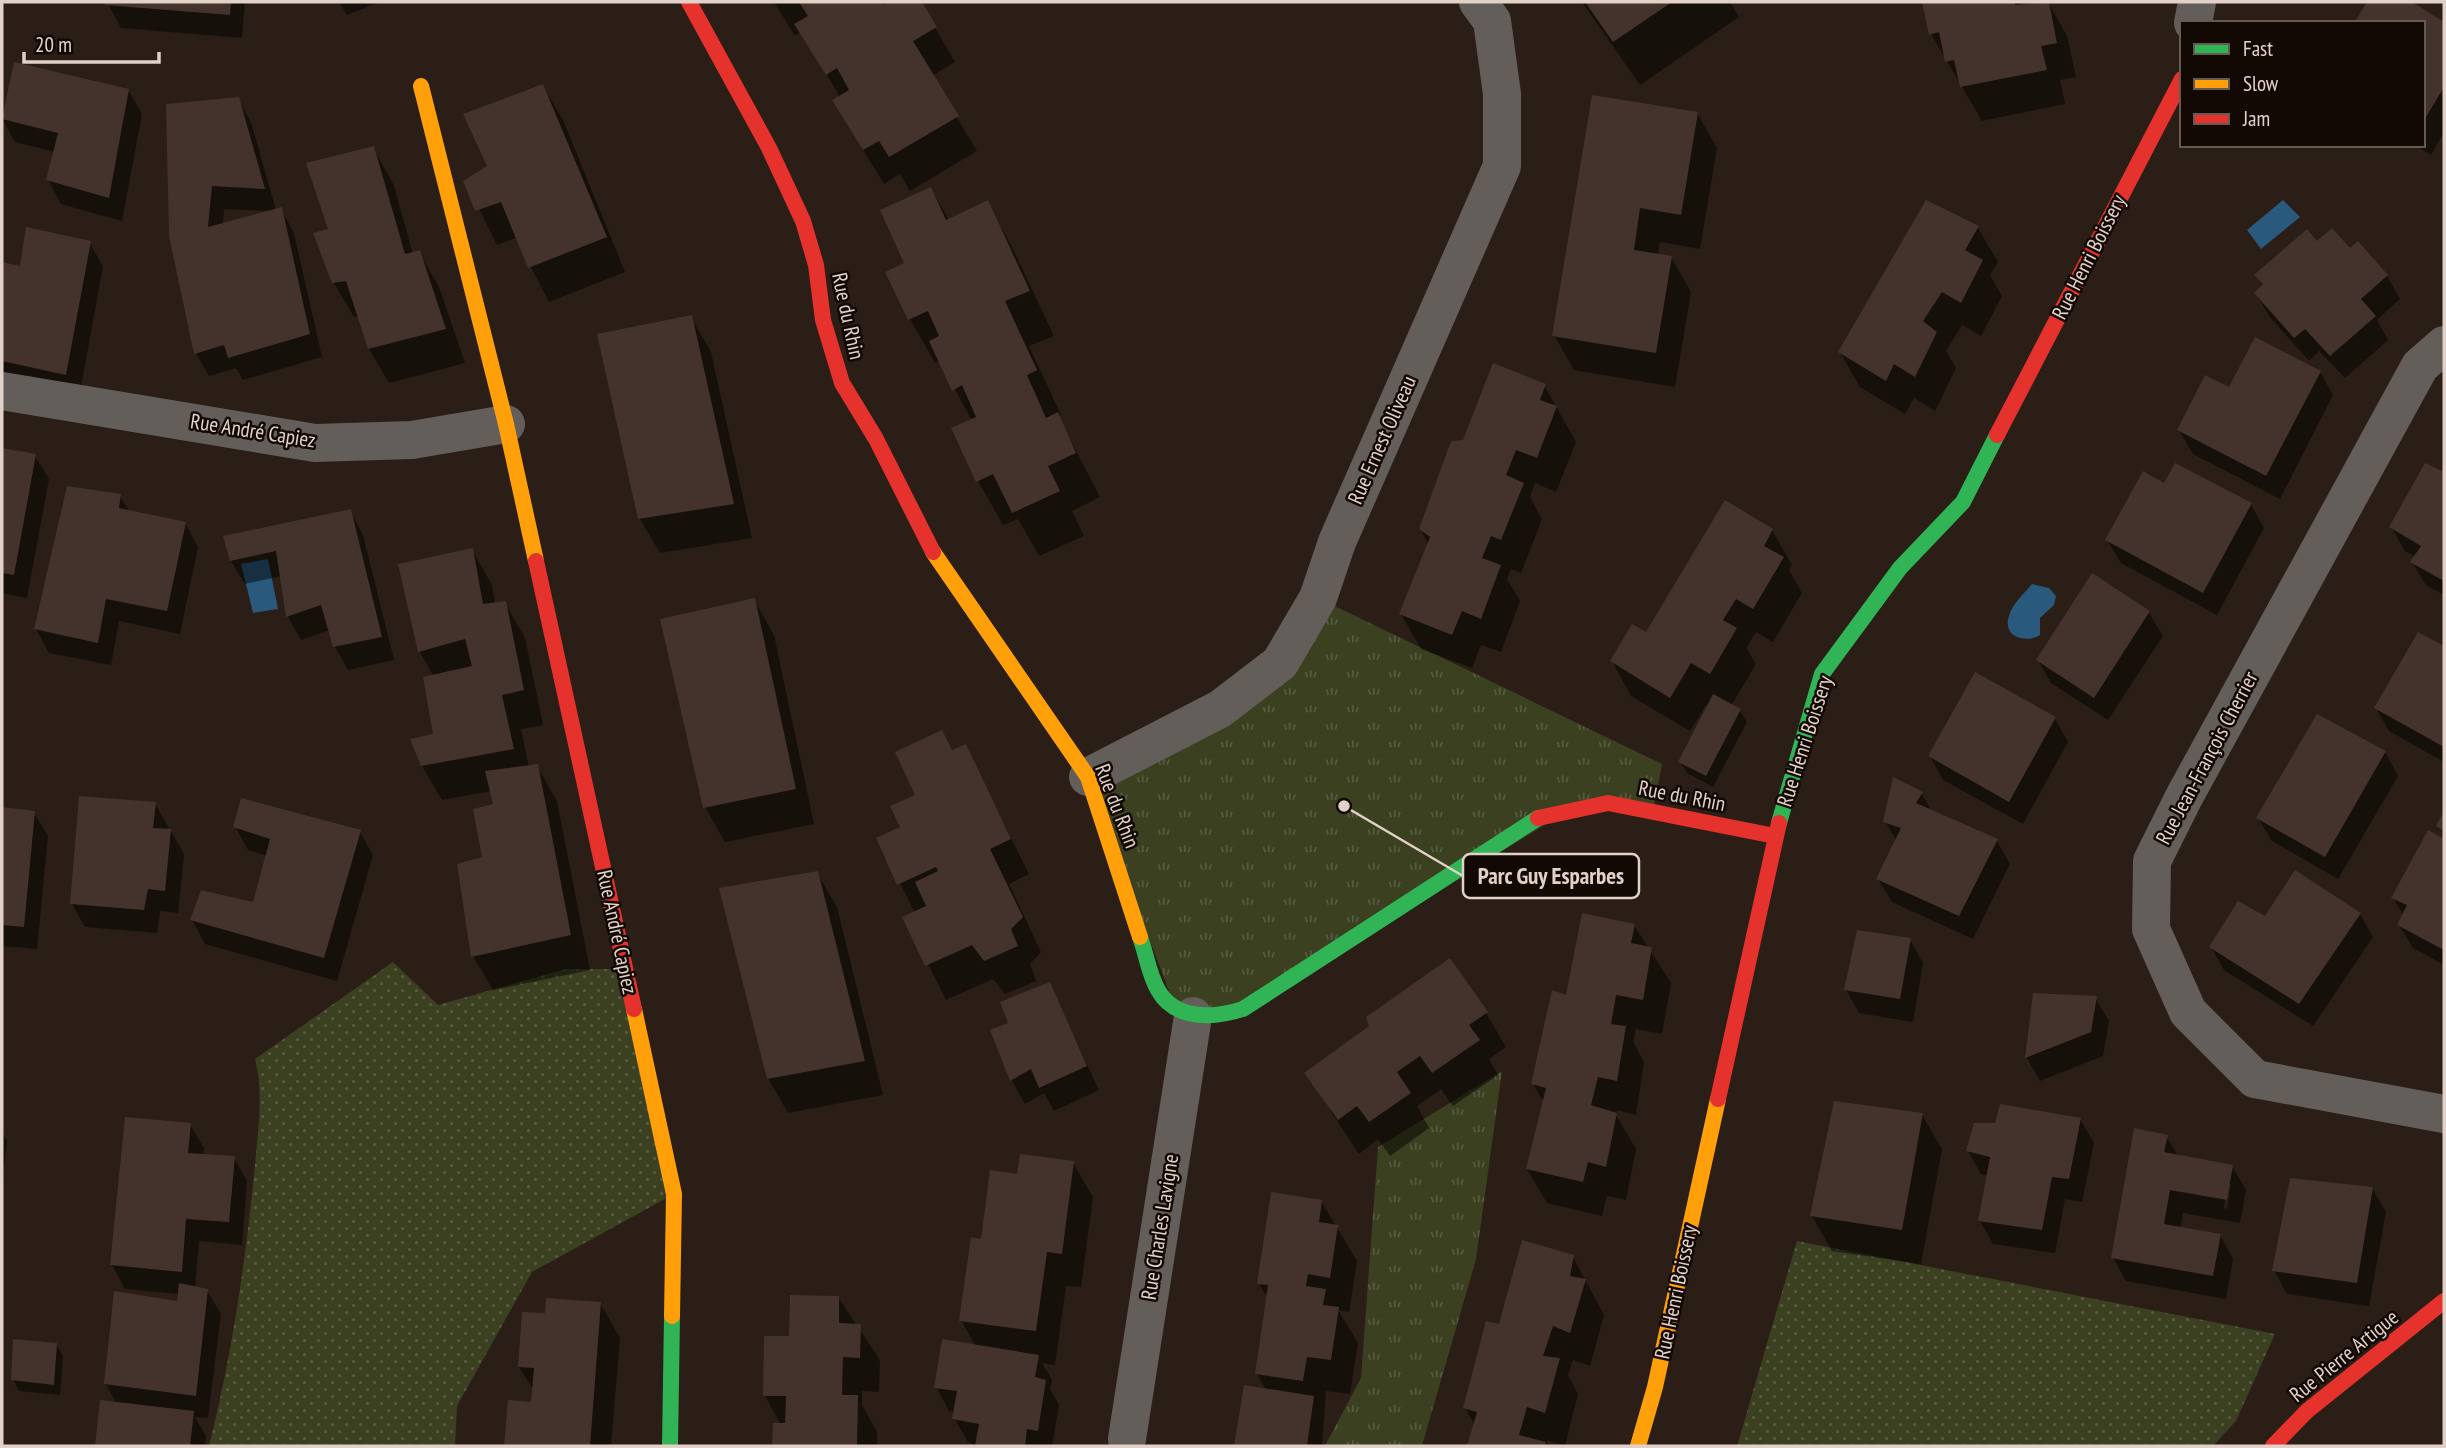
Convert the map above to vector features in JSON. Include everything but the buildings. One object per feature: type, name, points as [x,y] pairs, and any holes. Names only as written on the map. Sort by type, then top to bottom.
[{"type":"street","name":"Rue du Rhin","points":[[688,2],[769,148],[803,221],[816,265],[823,320],[842,383],[876,439],[929,547],[1088,777],[1158,990],[1175,1007],[1193,1016],[1219,1017],[1243,1009],[1538,818],[1608,803],[1775,836]]},
{"type":"street","name":"Rue Ernest Oliveau","points":[[1088,777],[1220,709],[1280,663],[1318,598],[1337,542],[1502,166],[1502,94],[1492,22],[1478,2]]},
{"type":"street","points":[[2193,21],[2197,2]]},
{"type":"street","name":"Rue Henri Boissery","points":[[1638,1446],[1655,1387],[1775,836],[1822,674],[1900,568],[1964,502],[2180,83]]},
{"type":"street","name":"Rue André Capiez","points":[[421,86],[506,424],[674,1194],[670,1446]]},
{"type":"street","name":"Rue Jean-François Cherrier","points":[[2444,345],[2420,366],[2184,797],[2152,861],[2151,929],[2188,1012],[2255,1079],[2444,1114]]},
{"type":"street","name":"Rue André Capiez","points":[[2,391],[316,443],[412,440],[506,424]]},
{"type":"street","name":"Rue Charles Lavigne","points":[[1127,1439],[1193,1016]]},
{"type":"street","name":"Rue Pierre Artigue","points":[[2273,1446],[2307,1411],[2444,1301]]},
{"type":"green space","points":[[1318,598],[1662,764],[1653,812],[1571,809],[1243,1009],[1175,1007],[1088,777],[1220,709]]},
{"type":"green space","points":[[393,962],[438,1005],[566,969],[624,969],[674,1194],[532,1272],[457,1406],[455,1446],[209,1446],[231,1341],[247,1236],[260,1112],[255,1059]]},
{"type":"green space","points":[[1502,1071],[1476,1259],[1422,1446],[1325,1446],[1361,1378],[1378,1147]]},
{"type":"green space","points":[[1797,1241],[2275,1334],[2236,1421],[2213,1446],[1737,1446]]},
{"type":"water","points":[[2283,200],[2300,217],[2261,249],[2247,230]]},
{"type":"water","points":[[268,559],[278,609],[253,613],[241,564]]},
{"type":"water","points":[[2032,584],[2049,588],[2056,596],[2054,605],[2040,618],[2040,635],[2028,639],[2016,637],[2009,629],[2009,616],[2015,603]]},
{"type":"traffic: fast","points":[[1779,823],[1822,674],[1900,568],[1963,502],[1997,435]]},
{"type":"traffic: fast","points":[[1140,937],[1155,984],[1165,1000],[1175,1007],[1185,1012],[1208,1015],[1243,1009],[1538,818]]},
{"type":"traffic: fast","points":[[670,1446],[672,1316]]},
{"type":"traffic: slow","points":[[421,86],[506,424],[536,561]]},
{"type":"traffic: slow","points":[[933,552],[1088,777],[1140,937]]},
{"type":"traffic: slow","points":[[634,1009],[674,1194],[672,1316]]},
{"type":"traffic: slow","points":[[1638,1446],[1655,1387],[1718,1099]]},
{"type":"traffic: jam","points":[[689,2],[769,148],[803,221],[816,265],[823,320],[842,383],[876,439],[933,552]]},
{"type":"traffic: jam","points":[[1997,435],[2180,83]]},
{"type":"traffic: jam","points":[[536,561],[634,1009]]},
{"type":"traffic: jam","points":[[1538,818],[1608,803],[1775,836]]},
{"type":"traffic: jam","points":[[1718,1099],[1779,823]]},
{"type":"traffic: jam","points":[[2273,1446],[2307,1411],[2444,1301]]},
{"type":"place","name":"Parc Guy Esparbes","points":[[1344,806]]}]
